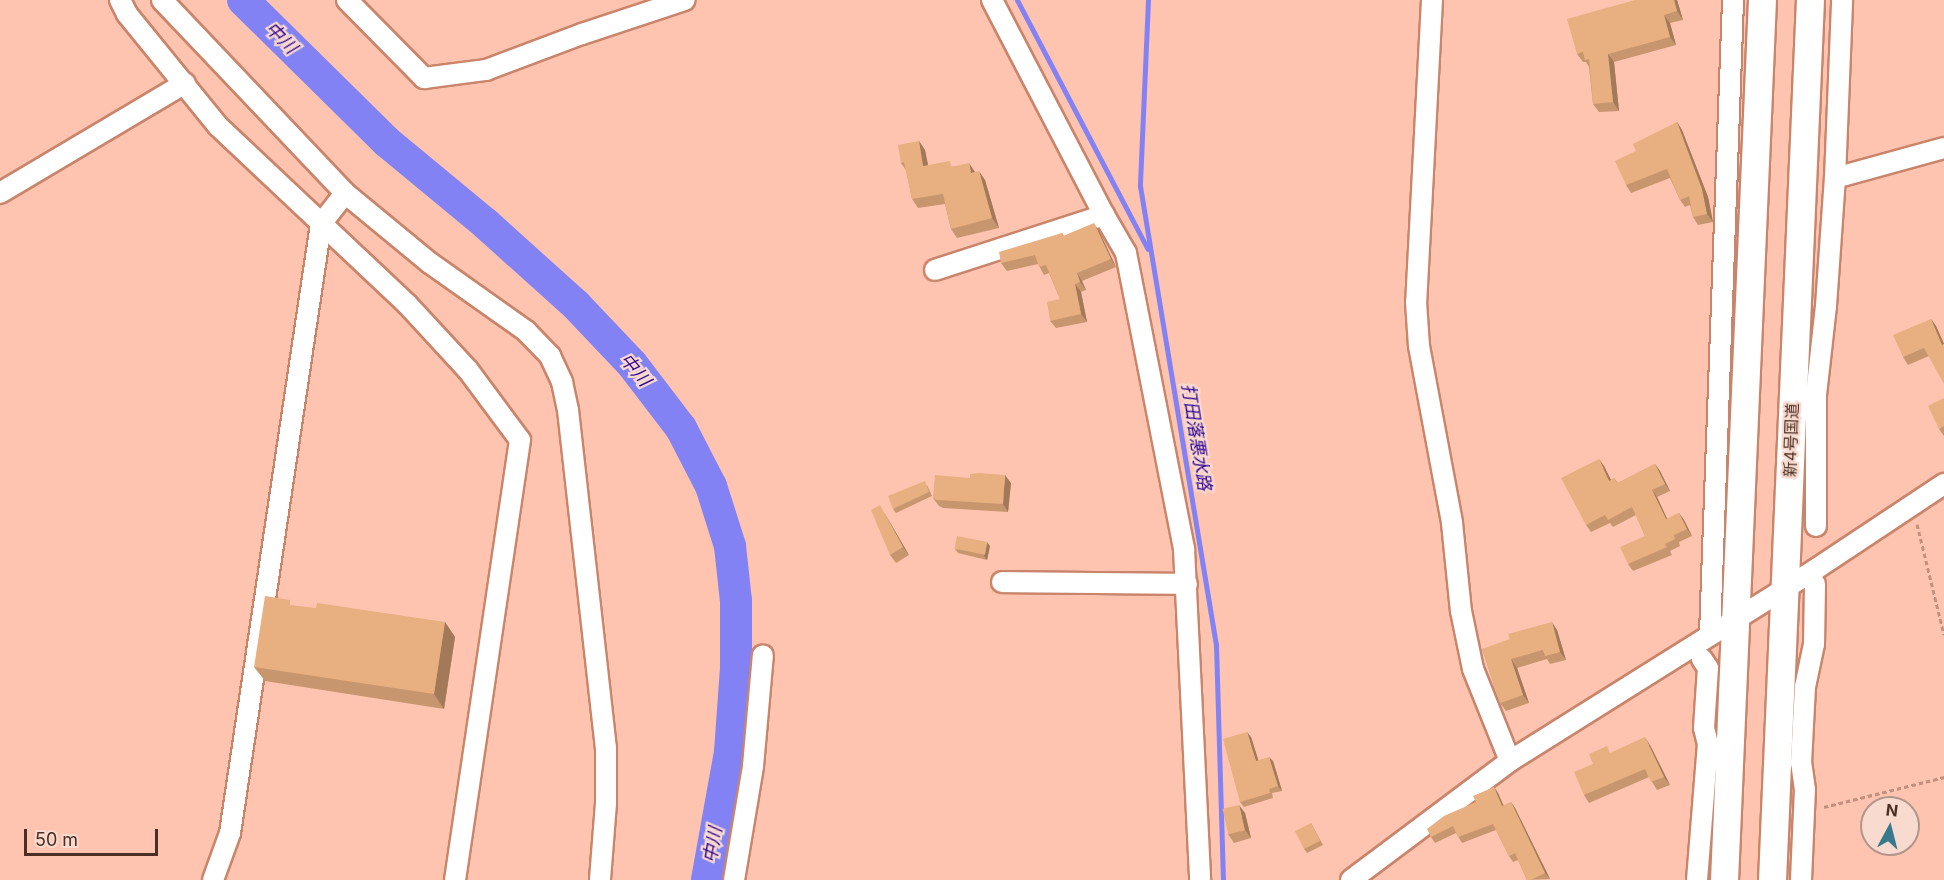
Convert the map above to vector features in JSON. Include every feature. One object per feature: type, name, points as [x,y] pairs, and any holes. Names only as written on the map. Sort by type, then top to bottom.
[{"type":"highway","points":[[1724,880],[1718,773],[1737,617],[1762,0]]},
{"type":"highway","name":"新4号国道","points":[[1772,880],[1791,723],[1785,588],[1803,414],[1810,0]]},
{"type":"street","points":[[120,0],[127,14],[218,126],[407,304],[468,370],[520,440],[455,880]]},
{"type":"street","points":[[162,0],[345,193],[430,263],[526,332],[550,356],[562,382],[568,410],[606,748],[606,803],[600,880]]},
{"type":"street","points":[[347,0],[424,78],[486,70],[582,34],[684,0]]},
{"type":"street","points":[[992,0],[1126,253],[1184,549],[1200,880]]},
{"type":"street","points":[[1432,0],[1416,302],[1419,346],[1452,523],[1461,611],[1471,657],[1510,761]]},
{"type":"street","points":[[1710,634],[1733,0]]},
{"type":"street","points":[[1816,526],[1818,477],[1803,414],[1835,178],[1842,0]]},
{"type":"street","points":[[0,194],[185,83]]},
{"type":"street","points":[[1835,178],[1944,148]]},
{"type":"street","points":[[213,880],[230,833],[321,224],[345,193]]},
{"type":"street","points":[[935,270],[1104,215]]},
{"type":"street","points":[[1351,880],[1510,761],[1785,588],[1944,484]]},
{"type":"street","points":[[1002,582],[1187,584]]},
{"type":"street","points":[[1801,880],[1805,790],[1791,723],[1805,687],[1814,644],[1815,584]]},
{"type":"street","points":[[734,880],[753,766],[763,655]]},
{"type":"street","points":[[1697,880],[1718,773],[1704,728],[1708,668],[1702,658]]},
{"type":"path","points":[[1912,505],[1944,635]]},
{"type":"path","points":[[1804,812],[1944,777]]},
{"type":"building","points":[[1635,0],[1674,0],[1677,11],[1664,15],[1670,37],[1608,54],[1613,102],[1593,104],[1589,59],[1585,60],[1583,52],[1577,54],[1567,19]]},
{"type":"building","points":[[1677,122],[1702,189],[1707,214],[1693,217],[1689,196],[1680,200],[1667,169],[1626,185],[1615,161],[1636,151],[1633,144]]},
{"type":"building","points":[[919,141],[923,166],[950,161],[951,167],[969,163],[971,173],[979,171],[992,218],[951,229],[943,194],[912,199],[898,145]]},
{"type":"building","points":[[1094,223],[1111,259],[1077,273],[1080,282],[1075,284],[1081,314],[1050,321],[1047,302],[1060,299],[1046,265],[1039,267],[1035,255],[1001,263],[999,252],[1062,233],[1063,236]]},
{"type":"building","points":[[1931,319],[1942,345],[1944,344],[1944,384],[1924,348],[1903,357],[1893,335]]},
{"type":"building","points":[[1944,398],[1944,426],[1939,429],[1928,406]]},
{"type":"building","points":[[1599,459],[1609,481],[1614,478],[1617,483],[1655,464],[1665,484],[1652,490],[1666,519],[1679,513],[1687,529],[1674,535],[1675,539],[1665,544],[1667,547],[1628,564],[1620,547],[1645,536],[1632,507],[1608,520],[1605,515],[1586,525],[1561,478]]},
{"type":"building","points":[[970,474],[1005,475],[1003,504],[933,498],[935,475],[970,478]]},
{"type":"building","points":[[925,481],[929,492],[893,509],[888,496]]},
{"type":"building","points":[[880,505],[903,547],[890,555],[871,510]]},
{"type":"building","points":[[957,536],[987,542],[985,555],[955,549]]},
{"type":"building","points":[[265,596],[290,600],[290,605],[316,608],[317,603],[445,622],[434,694],[254,667]]},
{"type":"building","points":[[1552,622],[1560,652],[1545,656],[1543,650],[1511,659],[1523,695],[1500,703],[1482,649],[1510,639],[1508,634]]},
{"type":"building","points":[[1247,732],[1256,761],[1269,757],[1278,786],[1269,789],[1270,793],[1240,802],[1223,739]]},
{"type":"building","points":[[1645,737],[1664,777],[1651,782],[1645,769],[1584,795],[1574,772],[1593,764],[1589,754],[1607,746],[1610,753]]},
{"type":"building","points":[[1494,787],[1502,806],[1511,802],[1545,873],[1531,880],[1527,880],[1515,853],[1509,856],[1493,824],[1458,837],[1453,826],[1431,837],[1427,829],[1444,816],[1476,802],[1473,796]]},
{"type":"building","points":[[1239,805],[1245,830],[1228,834],[1222,809]]},
{"type":"building","points":[[1311,823],[1320,841],[1304,849],[1295,831]]},
{"type":"waterway","name":"中川","points":[[243,0],[387,142],[486,224],[576,305],[632,364],[681,428],[711,486],[730,546],[736,601],[736,668],[730,752],[707,880]]},
{"type":"waterway","points":[[1017,0],[1148,249]]},
{"type":"waterway","name":"打田落悪水路","points":[[1148,0],[1140,186],[1216,645],[1223,880]]}]
